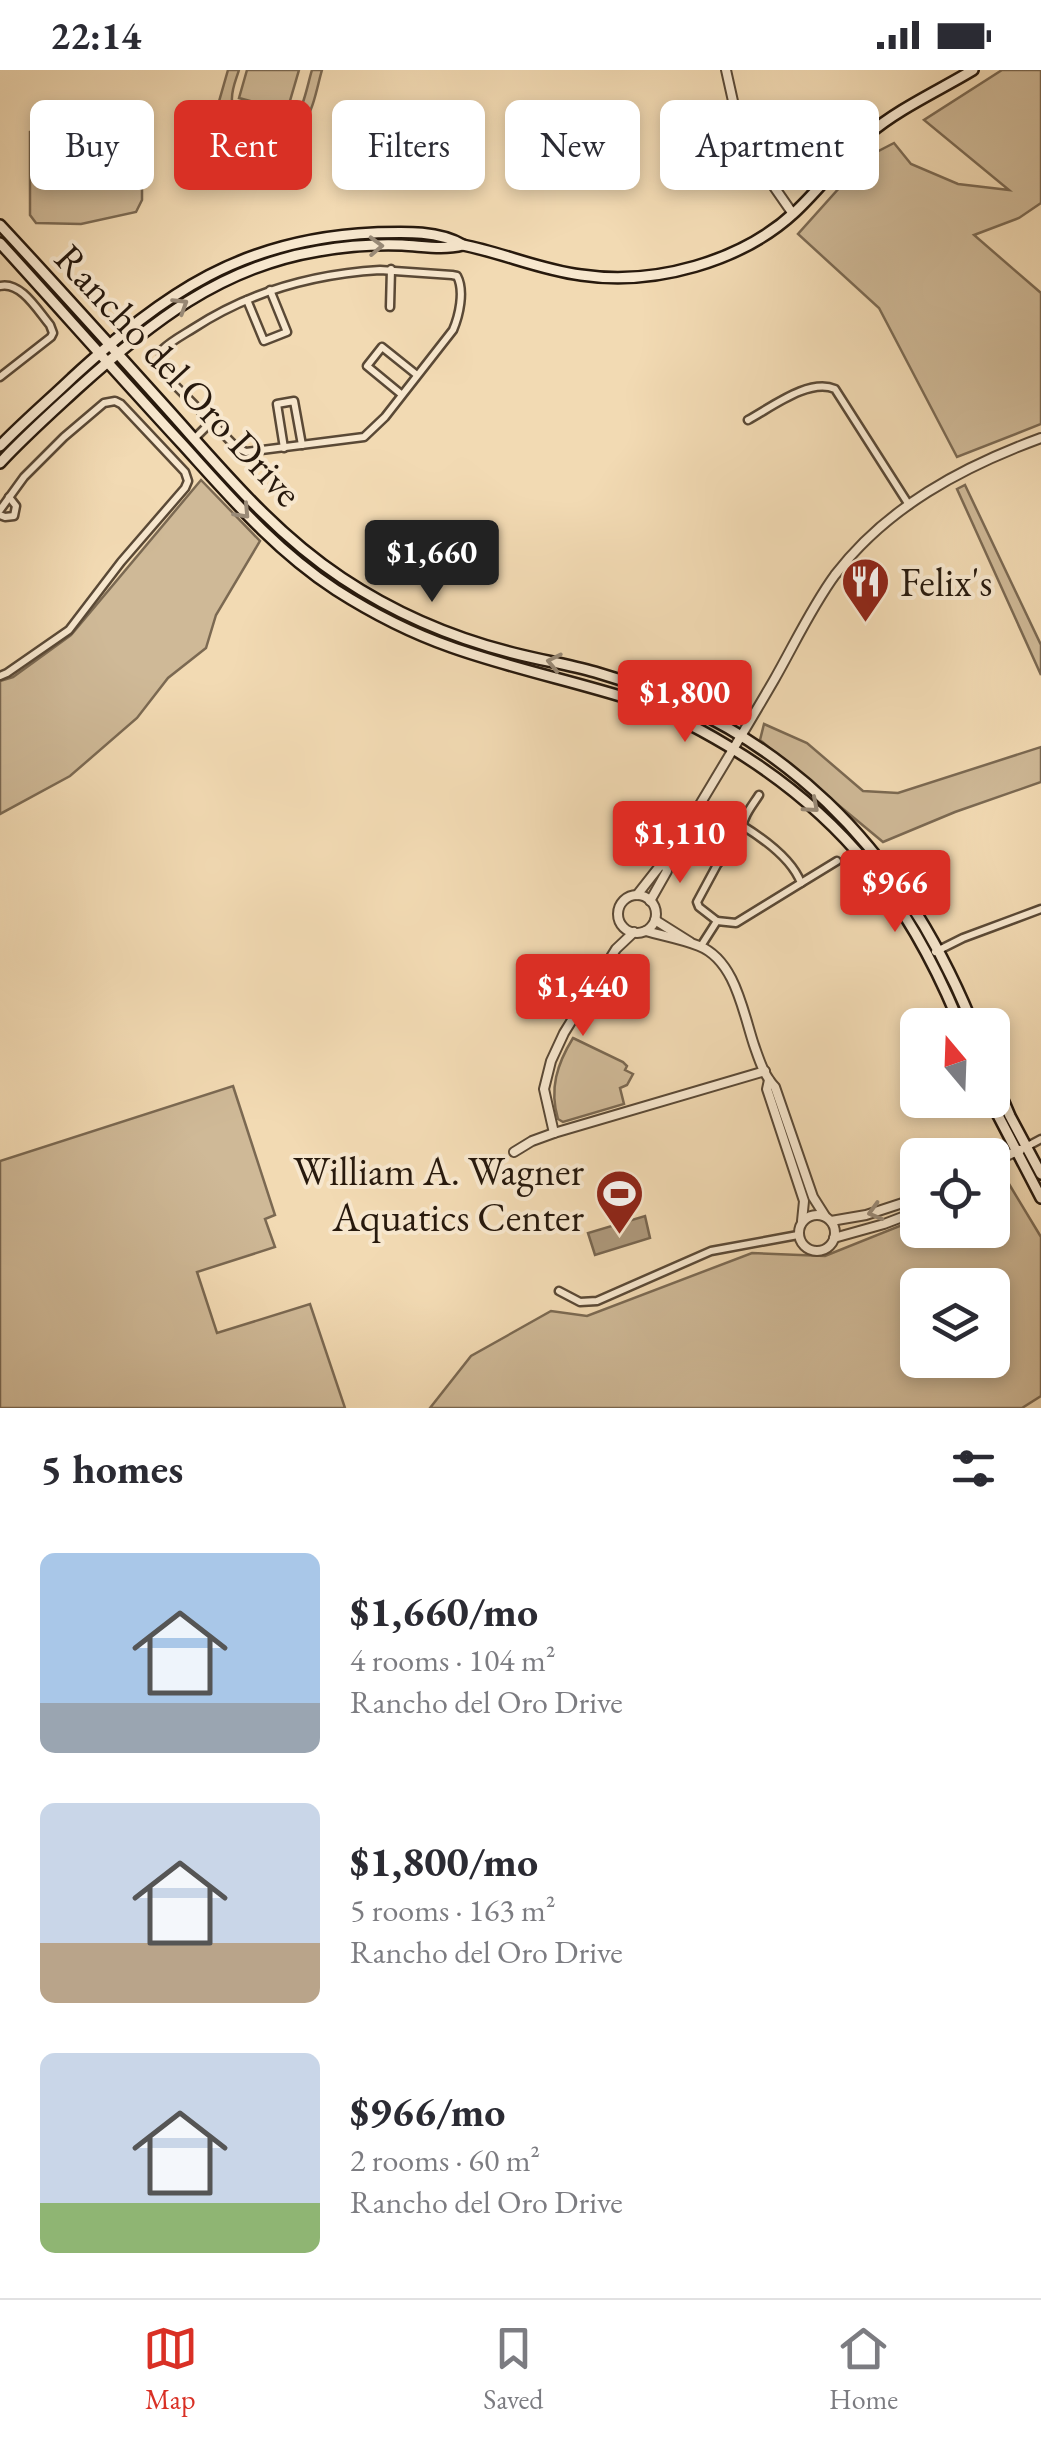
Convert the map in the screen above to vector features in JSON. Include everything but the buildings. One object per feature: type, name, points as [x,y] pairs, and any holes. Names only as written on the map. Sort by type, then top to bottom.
[{"type":"main road","points":[[0,463],[103,358],[108,345],[197,280],[244,260],[286,246],[355,234],[404,232],[450,238],[463,245],[582,276],[652,275],[692,266],[728,254],[762,236],[793,214],[868,135],[973,70]]},
{"type":"main road","name":"Rancho del Oro Drive","points":[[0,225],[260,511],[293,542],[341,577],[428,624],[488,646],[592,671],[701,712],[798,776],[854,829],[909,898],[964,1008]]},
{"type":"main road","name":"Rancho del Oro Drive","points":[[0,243],[248,517],[316,576],[370,610],[451,647],[645,705],[733,749],[786,784],[845,837],[885,886],[934,952],[954,1008]]},
{"type":"main road","points":[[0,446],[103,358],[116,354],[151,324],[205,290],[253,268],[289,256],[344,247],[463,245]]},
{"type":"main road","points":[[166,426],[184,438],[194,439]]},
{"type":"main road","points":[[186,449],[197,450],[226,474]]},
{"type":"main road","points":[[1010,1116],[1041,1174]]},
{"type":"main road","points":[[999,1118],[1041,1198]]},
{"type":"street","points":[[726,70],[738,128],[747,148],[793,214]]},
{"type":"street","points":[[390,308],[391,269]]},
{"type":"street","points":[[391,269],[452,275],[461,282],[453,330],[385,417],[364,436],[246,452],[165,375],[160,367],[162,350],[209,318],[270,290],[336,274],[391,269]]},
{"type":"street","points":[[0,286],[15,286],[50,325],[52,333],[0,377]]},
{"type":"street","points":[[247,300],[264,341],[286,332],[270,290]]},
{"type":"street","points":[[401,394],[367,366],[382,347],[416,375]]},
{"type":"street","points":[[748,420],[807,388],[825,384],[835,388],[909,504]]},
{"type":"street","points":[[0,676],[68,630],[188,481],[174,461],[115,401],[104,403],[64,437],[5,497],[0,510],[5,517],[14,516],[16,506],[5,497]]},
{"type":"street","points":[[284,448],[277,404],[294,401],[302,445]]},
{"type":"street","points":[[194,439],[212,421]]},
{"type":"street","points":[[650,900],[666,870],[665,864],[814,608],[850,557],[909,504],[941,482],[1041,438]]},
{"type":"street","points":[[758,796],[697,902],[699,907],[718,920],[736,922],[836,861]]},
{"type":"street","points":[[743,826],[794,869],[800,883]]},
{"type":"street","points":[[680,839],[718,863]]},
{"type":"street","points":[[634,932],[622,925],[620,907],[665,864]]},
{"type":"street","points":[[636,895],[650,900],[656,909],[655,920],[646,930]]},
{"type":"street","points":[[934,952],[1041,909]]},
{"type":"street","points":[[655,920],[716,957],[730,973],[813,1197],[835,1229],[827,1248],[815,1251],[804,1246],[798,1234],[804,1200],[767,1088],[767,1076]]},
{"type":"street","points":[[697,945],[718,920]]},
{"type":"street","points":[[616,949],[622,925]]},
{"type":"street","points":[[554,1133],[544,1089],[547,1072],[564,1033],[616,949],[634,932],[646,930],[697,945]]},
{"type":"street","points":[[514,1152],[554,1133],[767,1076]]},
{"type":"street","points":[[1010,1155],[1041,1139]]},
{"type":"street","points":[[802,1221],[811,1215],[828,1219],[866,1215],[900,1204]]},
{"type":"street","points":[[834,1238],[900,1218]]},
{"type":"street","points":[[559,1290],[580,1302],[597,1301],[711,1251],[798,1234]]},
{"type":"shaded area","points":[[228,70],[239,70],[232,100],[219,100]]},
{"type":"shaded area","points":[[247,70],[299,70],[290,100],[239,98]]},
{"type":"shaded area","points":[[312,70],[322,70],[313,104],[312,100],[303,100]]},
{"type":"shaded area","points":[[1002,70],[1041,70],[1041,203],[1019,218],[974,235],[1041,293],[1041,424],[957,457],[879,308],[798,234],[837,190],[879,190],[879,151],[894,143],[911,164],[958,184],[1009,190],[924,120]]},
{"type":"shaded area","points":[[30,190],[142,190],[136,212],[81,224],[36,223],[30,215]]},
{"type":"shaded area","points":[[201,480],[260,541],[216,615],[206,648],[168,678],[137,718],[70,776],[0,814],[0,681],[13,677],[71,635]]},
{"type":"shaded area","points":[[965,485],[1041,645],[1041,675],[957,489]]},
{"type":"shaded area","points":[[764,724],[807,743],[863,791],[898,793],[1041,747],[1041,782],[883,842],[760,740]]},
{"type":"shaded area","points":[[573,1038],[623,1062],[625,1070],[633,1074],[627,1085],[620,1088],[624,1104],[563,1122],[555,1108],[555,1087],[559,1067]]},
{"type":"shaded area","points":[[233,1086],[275,1215],[265,1219],[275,1247],[197,1272],[217,1333],[310,1304],[345,1408],[0,1408],[0,1161]]},
{"type":"shaded area","points":[[1010,1186],[1041,1237],[1041,1396],[1022,1408],[430,1408],[471,1356],[551,1311],[587,1316],[752,1253],[825,1256],[900,1226],[900,1248],[1010,1248]]},
{"type":"shaded area","name":"William A. Wagner Aquatics Center","points":[[645,1216],[650,1238],[595,1255],[588,1233]]},
{"type":"place","name":"Felix's","points":[[865,624]]},
{"type":"place","name":"William A. Wagner Aquatics Center","points":[[619,1236]]}]
